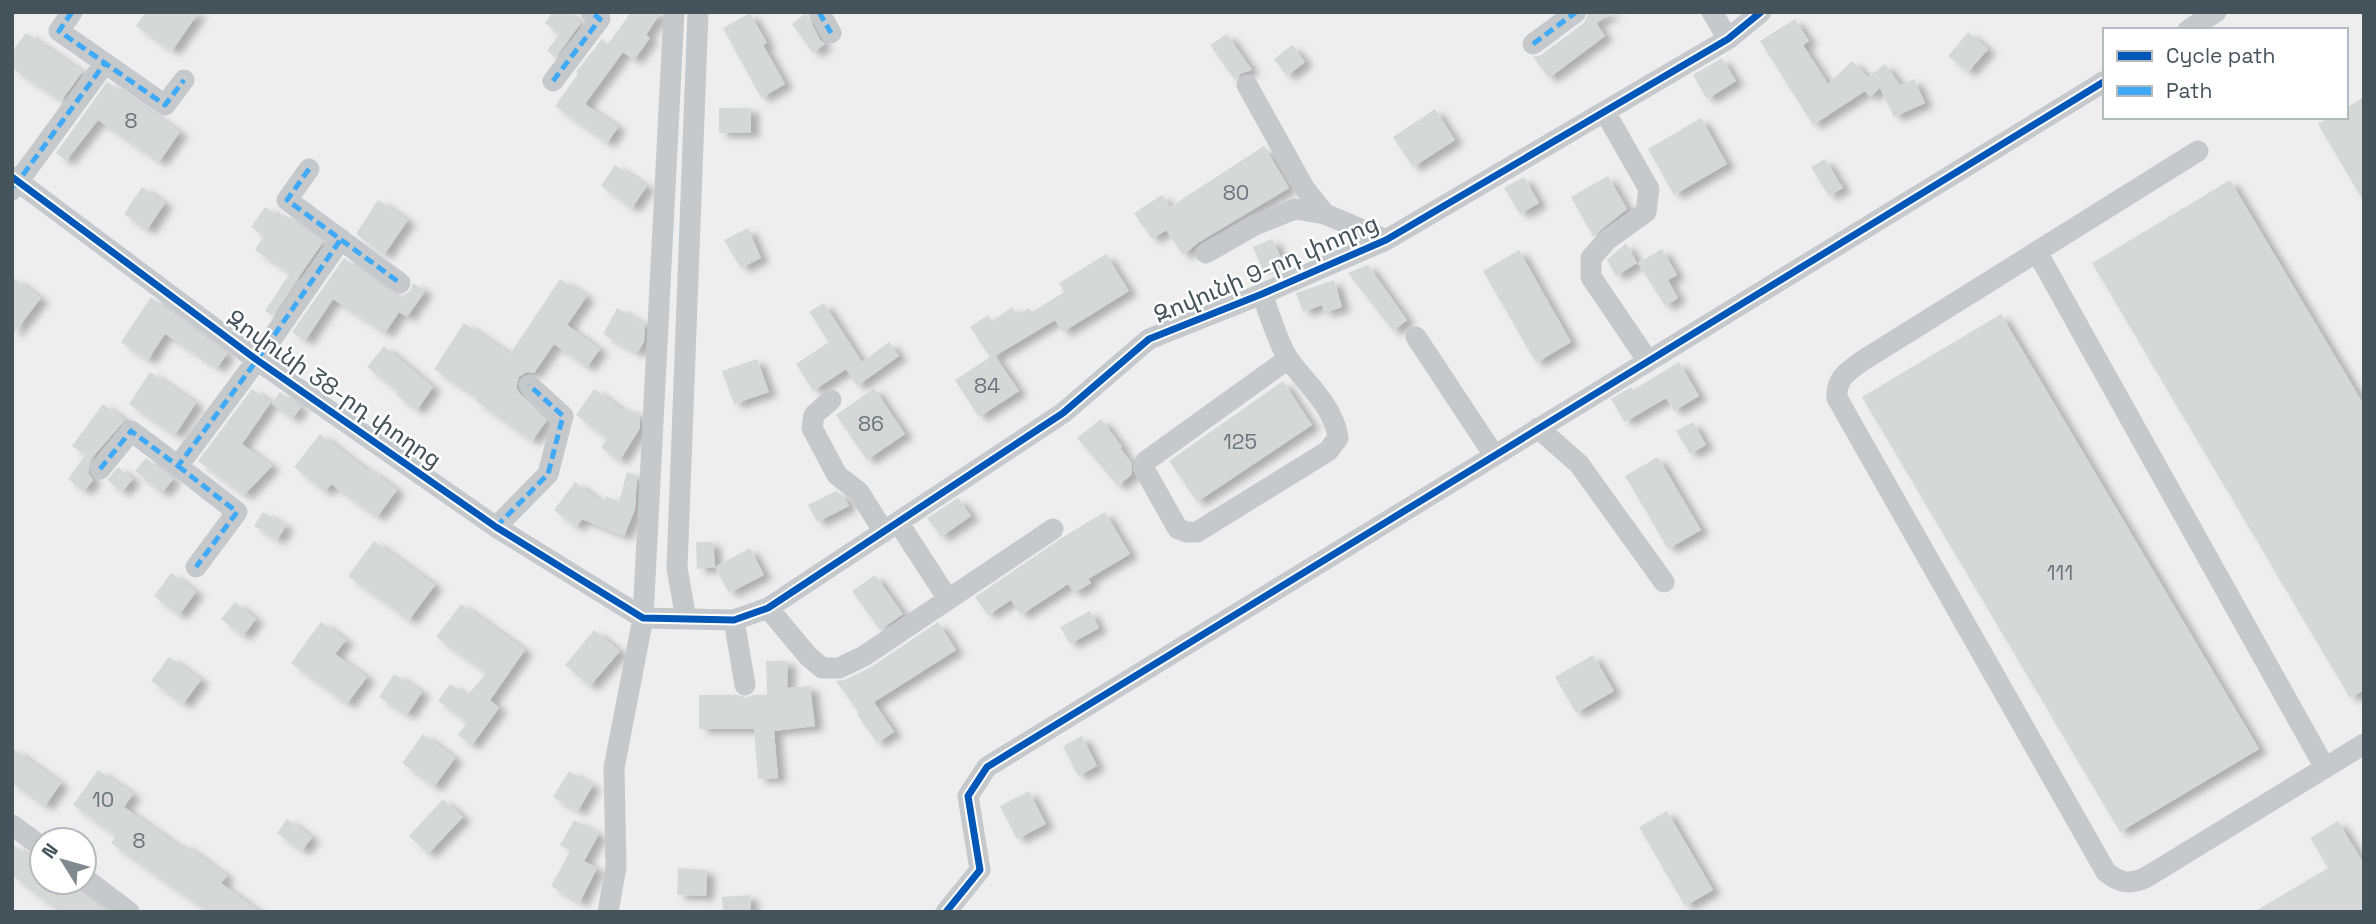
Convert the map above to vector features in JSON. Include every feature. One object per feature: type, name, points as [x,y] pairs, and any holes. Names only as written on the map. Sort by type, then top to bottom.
[{"type":"street","points":[[72,12],[60,31],[165,105],[184,80]]},
{"type":"street","points":[[553,81],[600,19],[591,12]]},
{"type":"street","points":[[608,912],[616,867],[614,768],[643,618],[674,12]]},
{"type":"street","points":[[686,619],[677,568],[698,12]]},
{"type":"street","points":[[819,12],[831,33]]},
{"type":"street","points":[[1533,44],[1576,12]]},
{"type":"street","points":[[1712,12],[1728,39]]},
{"type":"street","name":"Զովունի 9-րդ փողոց","points":[[643,618],[734,620],[768,608],[1063,413],[1149,339],[1387,240],[1728,39],[1761,12]]},
{"type":"street","points":[[2191,28],[2216,12]]},
{"type":"street","points":[[14,183],[105,63]]},
{"type":"street","points":[[946,912],[980,870],[968,796],[987,767],[2103,82]]},
{"type":"street","points":[[1247,85],[1305,189],[1325,214]]},
{"type":"street","points":[[1605,112],[1649,188],[1646,212],[1607,240],[1591,258],[1591,277],[1648,361]]},
{"type":"street","points":[[2198,151],[1848,371],[1837,386],[1837,398],[2106,872],[2118,882],[2133,883],[2145,878],[2364,744]]},
{"type":"street","points":[[309,169],[287,200],[400,283]]},
{"type":"street","name":"Զովունի 38-րդ փողոց","points":[[14,183],[257,360],[496,527],[643,618]]},
{"type":"street","points":[[1206,253],[1255,226],[1295,209],[1325,214],[1387,240]]},
{"type":"street","points":[[178,466],[257,360],[341,239]]},
{"type":"street","points":[[2037,252],[2325,768]]},
{"type":"street","points":[[1262,294],[1288,359],[1327,408],[1337,427],[1338,438],[1328,451],[1197,532],[1178,529],[1143,467],[1146,461],[1288,359]]},
{"type":"street","points":[[1416,337],[1494,455]]},
{"type":"street","points":[[496,527],[548,474],[563,416],[529,385]]},
{"type":"street","points":[[831,400],[814,415],[812,428],[837,475],[859,492],[891,527],[948,599]]},
{"type":"street","points":[[1538,428],[1578,464],[1664,582]]},
{"type":"street","points":[[100,469],[131,431],[237,512],[196,568]]},
{"type":"street","points":[[768,608],[808,656],[822,668],[839,668],[864,656],[1053,529]]},
{"type":"street","points":[[734,620],[745,685]]},
{"type":"street","points":[[12,825],[28,837]]},
{"type":"street","points":[[98,889],[129,912]]},
{"type":"building","points":[[146,12],[199,12],[172,51],[136,26]]},
{"type":"building","points":[[553,12],[567,12],[581,23],[555,57],[547,51],[559,34],[545,23]]},
{"type":"building","points":[[631,12],[661,12],[646,35],[650,38],[634,60],[623,52],[585,104],[618,127],[607,143],[555,106],[578,74],[576,72],[602,39],[608,44]]},
{"type":"building","points":[[1589,12],[1614,12],[1596,23],[1605,36],[1549,78],[1533,57],[1541,55],[1584,23]]},
{"type":"building","points":[[750,13],[767,43],[763,45],[785,84],[761,98],[723,28]]},
{"type":"building","points":[[806,13],[820,40],[825,44],[813,53],[792,24]]},
{"type":"building","points":[[1795,19],[1809,41],[1803,45],[1828,84],[1852,61],[1868,77],[1885,64],[1900,85],[1914,79],[1925,103],[1894,117],[1880,88],[1870,97],[1865,91],[1813,125],[1760,41]]},
{"type":"building","points":[[1968,32],[1988,49],[1968,72],[1948,56]]},
{"type":"building","points":[[26,33],[82,72],[61,101],[12,68],[12,52]]},
{"type":"building","points":[[1227,34],[1252,70],[1240,74],[1235,80],[1210,45]]},
{"type":"building","points":[[1292,45],[1305,62],[1287,76],[1274,59]]},
{"type":"building","points":[[1722,58],[1736,81],[1707,99],[1693,75]]},
{"type":"building","points":[[107,82],[180,132],[159,162],[98,120],[66,161],[56,153]]},
{"type":"building","points":[[2364,97],[2364,202],[2318,124],[2327,119],[2348,119],[2348,107]]},
{"type":"building","points":[[719,108],[751,108],[751,133],[719,133]]},
{"type":"building","points":[[1435,109],[1455,140],[1413,167],[1393,137]]},
{"type":"building","points":[[1701,118],[1727,164],[1674,195],[1648,149]]},
{"type":"building","points":[[1264,146],[1289,188],[1199,242],[1183,255],[1166,230],[1152,239],[1134,213],[1162,195],[1170,207]]},
{"type":"building","points":[[1825,159],[1843,188],[1829,196],[1811,167]]},
{"type":"building","points":[[615,165],[647,186],[632,208],[601,186]]},
{"type":"building","points":[[1608,176],[1627,209],[1593,236],[1571,197]]},
{"type":"building","points":[[1524,177],[1539,203],[1520,214],[1504,188]]},
{"type":"building","points":[[2230,180],[2364,405],[2364,690],[2350,698],[2092,263]]},
{"type":"building","points":[[142,187],[165,203],[147,230],[124,214]]},
{"type":"building","points":[[378,200],[408,220],[384,255],[356,234]]},
{"type":"building","points":[[265,207],[281,218],[284,214],[323,242],[272,315],[265,311],[290,273],[255,250],[264,236],[251,227]]},
{"type":"building","points":[[748,228],[761,258],[741,268],[724,240]]},
{"type":"building","points":[[1272,239],[1283,261],[1263,270],[1253,247]]},
{"type":"building","points":[[1626,243],[1637,263],[1616,276],[1607,260]]},
{"type":"building","points":[[1662,249],[1677,275],[1668,280],[1678,298],[1665,306],[1638,263]]},
{"type":"building","points":[[1519,250],[1571,342],[1536,363],[1483,271]]},
{"type":"building","points":[[1106,254],[1129,291],[1063,332],[1055,320],[995,356],[1019,391],[979,417],[955,380],[990,357],[970,327],[988,315],[992,321],[1012,307],[1017,315],[1029,308],[1032,312],[1064,292],[1059,283]]},
{"type":"building","points":[[344,258],[399,298],[410,291],[413,283],[425,291],[407,317],[399,312],[385,333],[333,299],[305,341],[292,332]]},
{"type":"building","points":[[1368,265],[1407,320],[1393,331],[1348,273]]},
{"type":"building","points":[[12,277],[41,298],[12,335]]},
{"type":"building","points":[[560,279],[587,296],[567,325],[600,349],[587,367],[554,344],[534,373],[526,372],[519,377],[516,388],[547,420],[532,441],[475,400],[476,397],[434,369],[464,323],[510,354]]},
{"type":"building","points":[[1334,280],[1342,307],[1324,313],[1322,305],[1303,312],[1296,293]]},
{"type":"building","points":[[151,297],[227,354],[217,368],[167,335],[164,335],[148,360],[121,342]]},
{"type":"building","points":[[824,303],[862,362],[889,342],[899,356],[857,386],[846,369],[813,391],[796,364],[829,342],[809,312]]},
{"type":"building","points":[[617,308],[645,324],[644,342],[637,353],[603,334]]},
{"type":"building","points":[[2001,314],[2259,749],[2120,832],[1862,397]]},
{"type":"building","points":[[384,346],[433,387],[417,410],[396,395],[398,392],[367,367]]},
{"type":"building","points":[[757,359],[769,392],[734,404],[722,371]]},
{"type":"building","points":[[1679,362],[1699,396],[1674,411],[1666,398],[1625,422],[1611,399],[1631,387],[1633,390]]},
{"type":"building","points":[[150,372],[196,403],[175,435],[129,404]]},
{"type":"building","points":[[1283,381],[1312,425],[1197,502],[1169,461]]},
{"type":"building","points":[[874,388],[905,434],[867,460],[836,415]]},
{"type":"building","points":[[252,389],[271,402],[242,444],[272,466],[244,495],[198,461]]},
{"type":"building","points":[[594,389],[624,411],[626,408],[640,417],[640,428],[620,460],[601,448],[607,438],[576,415]]},
{"type":"building","points":[[280,392],[301,407],[292,419],[272,403]]},
{"type":"building","points":[[103,404],[125,420],[89,461],[88,473],[93,480],[84,491],[68,479],[85,455],[72,446]]},
{"type":"building","points":[[1101,419],[1131,462],[1132,474],[1118,486],[1077,438]]},
{"type":"building","points":[[1693,422],[1706,445],[1690,454],[1676,431]]},
{"type":"building","points":[[320,434],[397,490],[377,517],[331,484],[325,492],[294,467]]},
{"type":"building","points":[[1658,457],[1701,530],[1668,549],[1625,476]]},
{"type":"building","points":[[146,458],[173,479],[162,493],[135,471]]},
{"type":"building","points":[[118,467],[133,479],[122,492],[107,480]]},
{"type":"building","points":[[627,472],[637,475],[635,509],[624,536],[582,519],[576,527],[554,510],[575,482],[603,503],[606,496],[619,502]]},
{"type":"building","points":[[836,491],[844,497],[849,506],[817,522],[808,505]]},
{"type":"building","points":[[958,498],[971,516],[941,537],[927,518]]},
{"type":"building","points":[[263,512],[286,526],[277,540],[254,526]]},
{"type":"building","points":[[1105,512],[1130,554],[1088,579],[1091,583],[1074,593],[1068,584],[1021,615],[1011,600],[988,615],[975,597]]},
{"type":"building","points":[[374,541],[435,585],[409,620],[348,576]]},
{"type":"building","points":[[696,542],[713,542],[715,567],[697,569]]},
{"type":"building","points":[[750,548],[764,575],[729,593],[715,567]]},
{"type":"building","points":[[171,573],[196,592],[179,615],[154,596]]},
{"type":"building","points":[[875,575],[903,614],[880,630],[852,591]]},
{"type":"building","points":[[235,602],[256,619],[243,636],[221,619]]},
{"type":"building","points":[[461,604],[525,650],[490,700],[499,708],[472,745],[458,735],[467,722],[438,701],[450,684],[467,696],[486,673],[436,637]]},
{"type":"building","points":[[1090,611],[1099,628],[1070,644],[1060,627]]},
{"type":"building","points":[[321,622],[346,640],[335,654],[367,677],[347,704],[291,663]]},
{"type":"building","points":[[938,622],[956,650],[874,702],[894,732],[877,743],[836,681],[845,680],[871,667]]},
{"type":"building","points":[[594,630],[620,651],[590,686],[565,665]]},
{"type":"building","points":[[1593,655],[1614,691],[1576,713],[1555,677]]},
{"type":"building","points":[[169,657],[201,680],[183,704],[151,681]]},
{"type":"building","points":[[766,661],[788,661],[787,688],[810,686],[815,726],[774,731],[778,778],[758,779],[754,729],[699,729],[699,695],[737,695],[746,698],[767,695]]},
{"type":"building","points":[[394,674],[422,692],[407,715],[379,697]]},
{"type":"building","points":[[423,734],[455,758],[434,787],[402,763]]},
{"type":"building","points":[[1082,736],[1097,766],[1078,776],[1063,746]]},
{"type":"building","points":[[12,748],[61,783],[45,806],[12,783]]},
{"type":"building","points":[[98,770],[133,794],[124,807],[181,848],[183,844],[227,876],[221,883],[260,912],[208,912],[111,843],[116,836],[73,805]]},
{"type":"building","points":[[569,771],[593,785],[578,811],[553,797]]},
{"type":"building","points":[[1029,791],[1046,824],[1017,839],[1000,806]]},
{"type":"building","points":[[443,799],[463,817],[428,854],[409,836]]},
{"type":"building","points":[[1667,811],[1713,890],[1685,906],[1639,827]]},
{"type":"building","points":[[287,819],[312,837],[302,851],[277,833]]},
{"type":"building","points":[[574,820],[599,834],[584,861],[597,868],[580,902],[551,886],[570,851],[560,845]]},
{"type":"building","points":[[2338,821],[2364,864],[2364,912],[2254,912],[2328,868],[2310,838]]},
{"type":"building","points":[[12,844],[28,855],[28,887],[12,875]]},
{"type":"building","points":[[678,868],[707,870],[706,896],[677,895]]},
{"type":"building","points":[[750,895],[751,912],[723,912],[722,897]]},
{"type":"building","points":[[39,896],[87,896],[107,912],[60,912]]},
{"type":"marked path","points":[[72,12],[59,31],[165,105],[184,80]]},
{"type":"marked path","points":[[553,81],[600,19],[591,12]]},
{"type":"marked path","points":[[819,12],[831,33]]},
{"type":"marked path","points":[[1533,44],[1576,12]]},
{"type":"marked path","points":[[14,187],[105,63]]},
{"type":"marked path","points":[[309,169],[287,200],[400,283]]},
{"type":"marked path","points":[[100,469],[131,431],[178,466],[257,360],[341,239]]},
{"type":"marked path","points":[[496,527],[548,474],[563,416],[529,385]]},
{"type":"marked path","points":[[178,466],[237,512],[196,567]]},
{"type":"cycle path","points":[[12,177],[257,360],[496,527],[643,618],[734,620],[768,608],[1063,413],[1149,339],[1386,240],[1728,39],[1761,12]]},
{"type":"cycle path","points":[[946,912],[980,870],[968,796],[987,767],[2103,82]]}]
